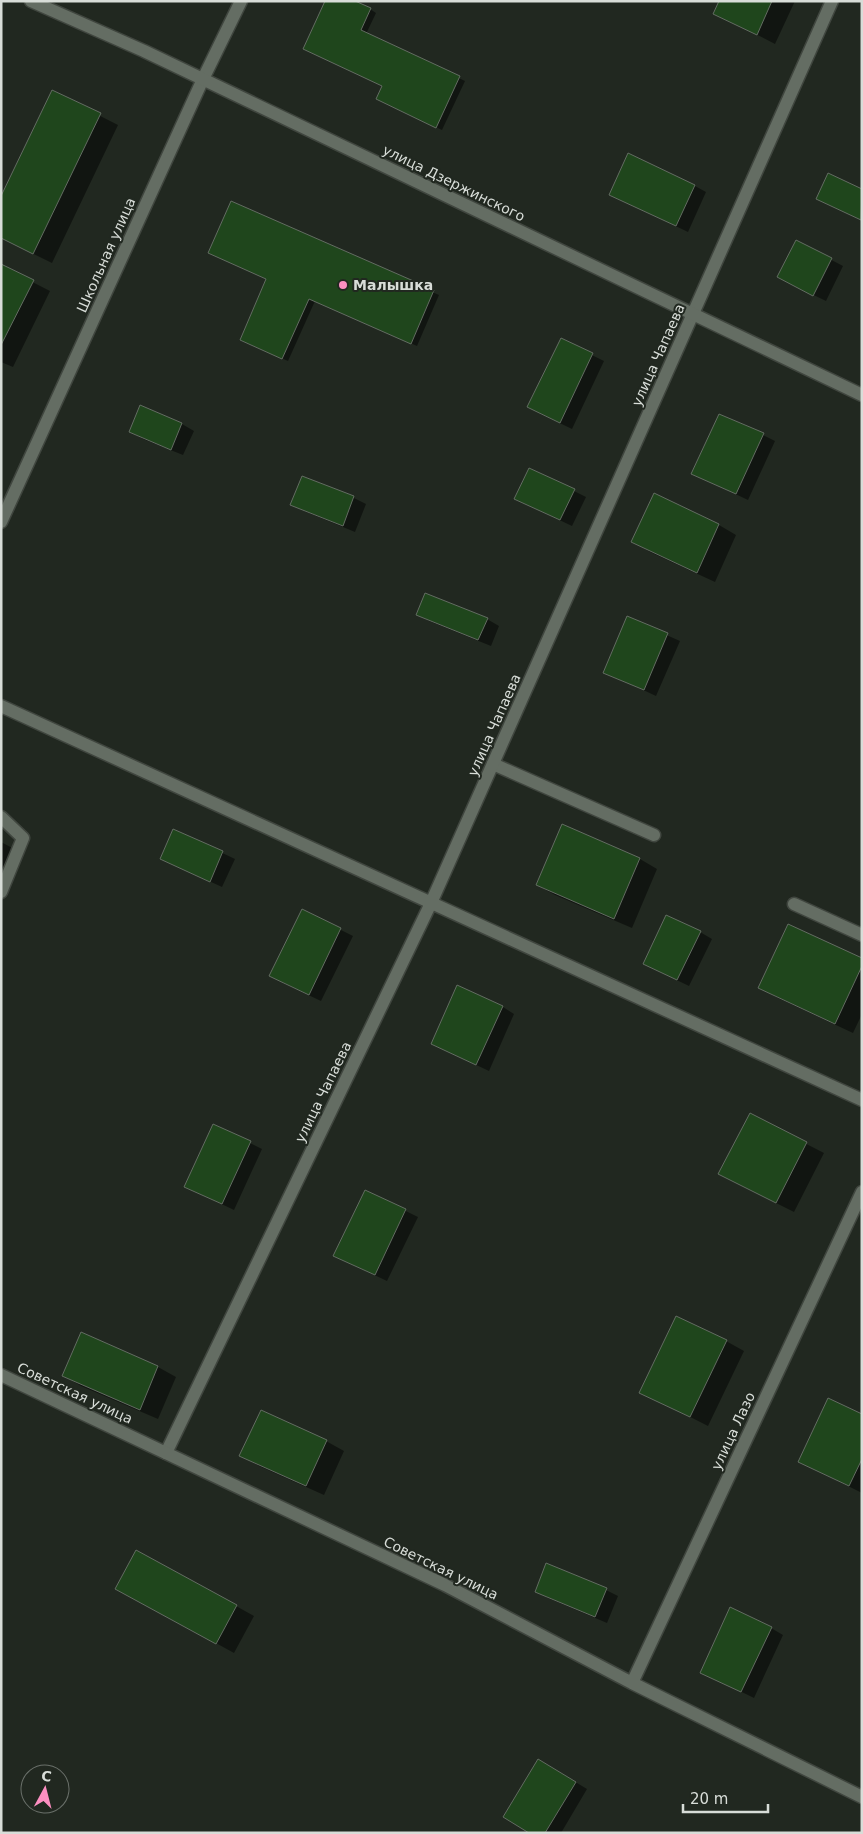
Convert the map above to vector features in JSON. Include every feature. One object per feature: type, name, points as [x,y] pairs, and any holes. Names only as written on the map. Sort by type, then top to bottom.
[{"type":"street","name":"улица Дзержинского","points":[[31,1],[144,51],[862,395]]},
{"type":"street","name":"Школьная улица","points":[[1,522],[203,79],[241,1]]},
{"type":"street","name":"улица Чапаева","points":[[166,1453],[431,903],[832,1]]},
{"type":"street","points":[[1,706],[862,1100]]},
{"type":"street","points":[[493,764],[654,835]]},
{"type":"street","points":[[1,817],[23,838],[1,892]]},
{"type":"street","points":[[794,904],[862,935]]},
{"type":"street","name":"улица Лазо","points":[[632,1683],[862,1192]]},
{"type":"street","name":"Советская улица","points":[[1,1375],[445,1585],[632,1683],[862,1797]]},
{"type":"building","points":[[325,1],[355,1],[371,8],[361,30],[460,76],[436,128],[376,99],[382,86],[303,49]]},
{"type":"building","points":[[719,1],[772,1],[757,35],[713,14]]},
{"type":"building","points":[[52,90],[101,113],[33,254],[1,238],[1,196]]},
{"type":"building","points":[[628,153],[695,185],[676,226],[609,195]]},
{"type":"building","points":[[828,173],[862,189],[861,220],[816,199]]},
{"type":"building","name":"Малышка","points":[[231,201],[434,290],[411,344],[309,299],[282,359],[240,340],[266,279],[208,253]]},
{"type":"building","points":[[796,240],[832,258],[813,296],[777,277]]},
{"type":"building","points":[[1,264],[34,280],[1,345]]},
{"type":"building","points":[[561,338],[593,353],[560,423],[527,407]]},
{"type":"building","points":[[140,405],[182,423],[171,450],[129,432]]},
{"type":"building","points":[[719,414],[764,433],[736,494],[691,474]]},
{"type":"building","points":[[529,468],[575,489],[560,520],[514,499]]},
{"type":"building","points":[[302,476],[354,496],[343,526],[290,505]]},
{"type":"building","points":[[654,493],[719,524],[697,573],[631,542]]},
{"type":"building","points":[[425,593],[488,618],[478,640],[416,615]]},
{"type":"building","points":[[627,616],[668,633],[644,690],[603,673]]},
{"type":"building","points":[[562,824],[640,858],[614,919],[536,885]]},
{"type":"building","points":[[173,829],[223,851],[210,882],[160,859]]},
{"type":"building","points":[[302,909],[341,928],[309,995],[269,976]]},
{"type":"building","points":[[666,915],[701,931],[677,980],[643,964]]},
{"type":"building","points":[[788,924],[862,958],[862,966],[835,1024],[758,988]]},
{"type":"building","points":[[457,985],[503,1006],[476,1065],[431,1044]]},
{"type":"building","points":[[750,1113],[807,1142],[776,1203],[718,1174]]},
{"type":"building","points":[[213,1124],[251,1141],[222,1204],[184,1187]]},
{"type":"building","points":[[365,1190],[406,1209],[375,1275],[333,1256]]},
{"type":"building","points":[[676,1316],[727,1340],[690,1417],[639,1393]]},
{"type":"building","points":[[81,1332],[158,1366],[140,1410],[62,1376]]},
{"type":"building","points":[[828,1398],[862,1414],[862,1459],[849,1486],[798,1462]]},
{"type":"building","points":[[261,1410],[327,1440],[306,1486],[239,1456]]},
{"type":"building","points":[[136,1550],[237,1605],[216,1644],[115,1589]]},
{"type":"building","points":[[546,1563],[607,1588],[595,1617],[535,1592]]},
{"type":"building","points":[[730,1607],[772,1627],[741,1692],[700,1673]]},
{"type":"building","points":[[538,1759],[576,1782],[545,1833],[529,1833],[503,1817]]},
{"type":"place","name":"Малышка","points":[[343,285]]}]
